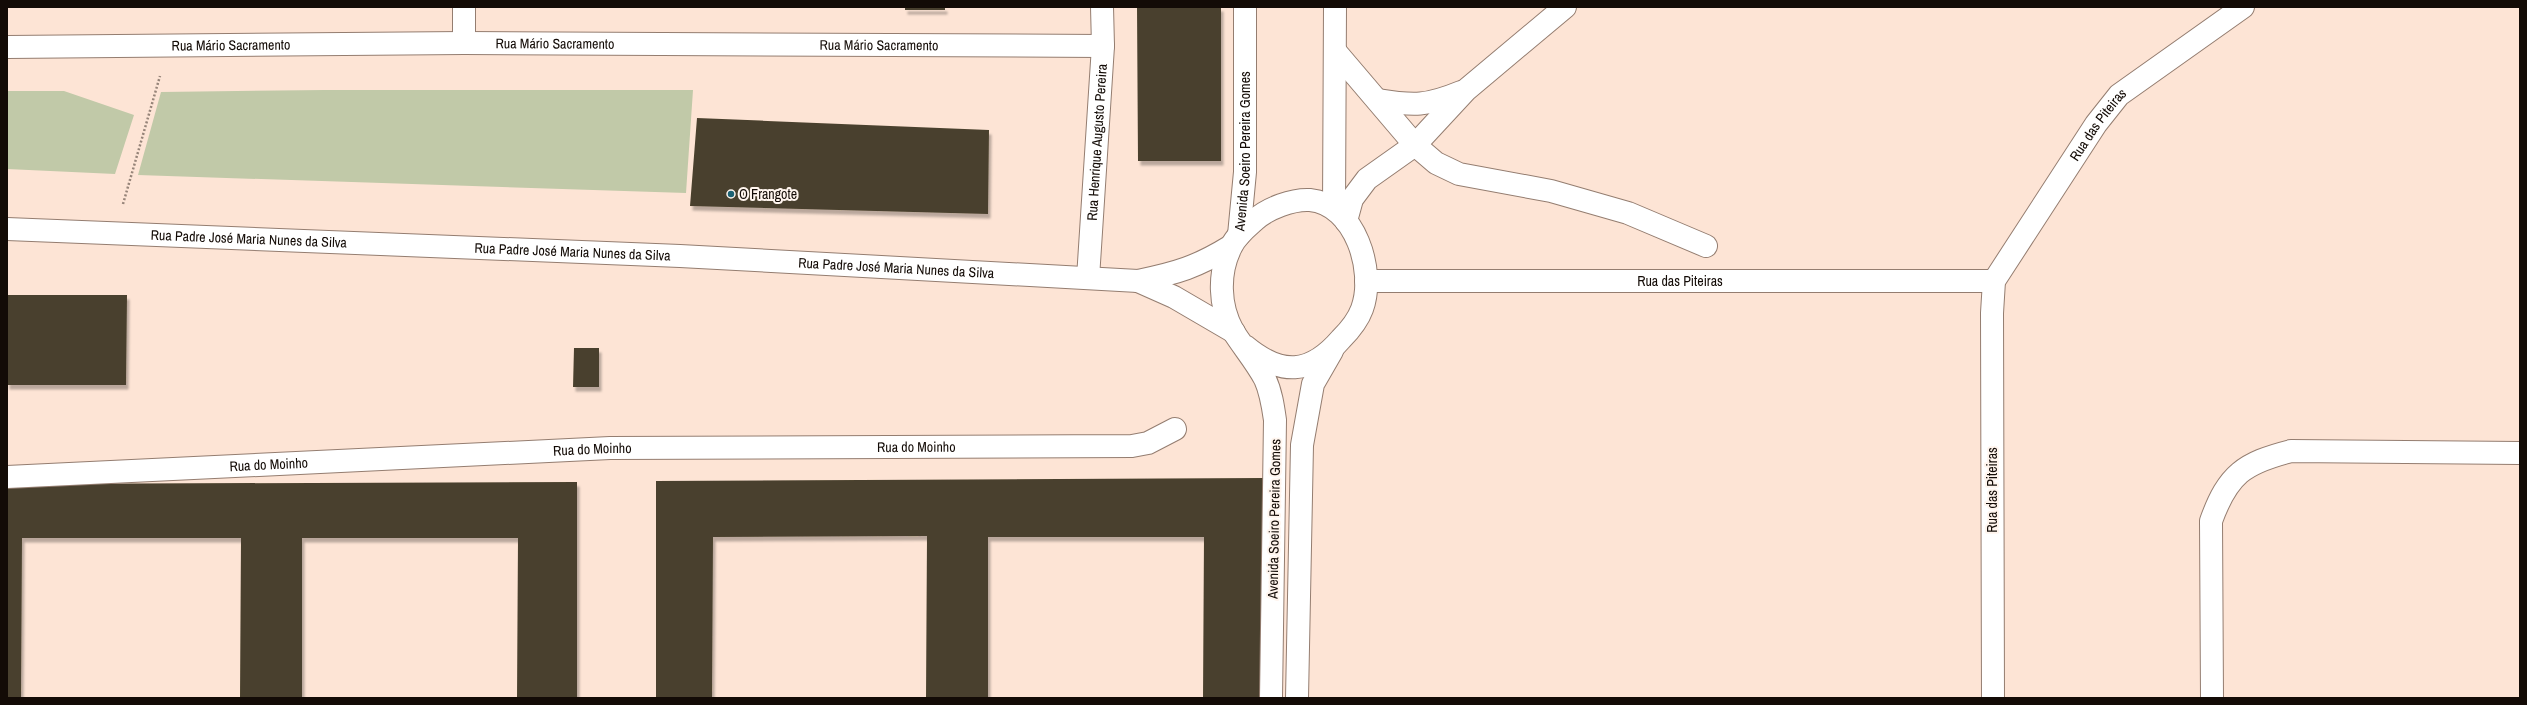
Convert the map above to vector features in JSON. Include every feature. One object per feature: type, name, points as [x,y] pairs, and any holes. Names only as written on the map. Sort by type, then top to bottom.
[{"type":"street","points":[[464,7],[464,43]]},
{"type":"street","name":"Rua Henrique Augusto Pereira","points":[[1088,278],[1103,46],[1102,7]]},
{"type":"street","name":"Avenida Soeiro Pereira Gomes","points":[[1245,7],[1244,172],[1235,241],[1222,271],[1222,291],[1225,314],[1265,380],[1271,397],[1275,420],[1271,698]]},
{"type":"street","name":"Avenida Soeiro Pereira Gomes","points":[[1336,7],[1340,214]]},
{"type":"street","points":[[1340,214],[1367,179],[1415,145],[1466,90],[1565,7]]},
{"type":"street","name":"Rua das Piteiras","points":[[1993,698],[1992,313],[1994,281],[2096,124],[2119,95],[2243,7]]},
{"type":"street","name":"Rua Mário Sacramento","points":[[7,47],[464,43],[1103,46]]},
{"type":"street","points":[[1336,51],[1415,145],[1436,163],[1459,174],[1551,191],[1628,213],[1706,246]]},
{"type":"street","points":[[1378,100],[1411,106],[1437,102],[1466,90]]},
{"type":"street","name":"Avenida Soeiro Pereira Gomes","points":[[1235,241],[1257,218],[1277,206],[1304,200],[1321,201],[1340,214],[1358,243],[1366,281],[1362,310],[1350,330],[1335,347],[1313,384],[1305,422],[1297,698]]},
{"type":"street","name":"Rua Padre José Maria Nunes da Silva","points":[[7,229],[680,256],[1138,281],[1179,273],[1205,262],[1235,241]]},
{"type":"street","name":"Rua Padre José Maria Nunes da Silva","points":[[1138,281],[1174,297],[1239,339]]},
{"type":"street","name":"Rua das Piteiras","points":[[1366,281],[1994,281]]},
{"type":"street","name":"Avenida Soeiro Pereira Gomes","points":[[1239,339],[1262,360],[1282,366],[1302,368],[1317,361],[1335,347]]},
{"type":"street","name":"Rua do Moinho","points":[[7,477],[610,448],[1132,446],[1148,443],[1175,429]]},
{"type":"street","points":[[2212,698],[2211,521],[2221,494],[2239,472],[2262,458],[2292,451],[2520,453]]},
{"type":"path","points":[[114,234],[169,45]]},
{"type":"green space","points":[[325,90],[693,90],[686,193],[138,175],[161,92]]},
{"type":"green space","points":[[7,91],[64,91],[134,115],[115,174],[7,169]]},
{"type":"building","points":[[905,7],[945,7],[945,10],[905,10]]},
{"type":"building","points":[[1137,7],[1221,7],[1221,161],[1138,161]]},
{"type":"building","points":[[697,118],[989,130],[988,214],[690,206]]},
{"type":"building","points":[[8,295],[127,295],[126,385],[7,385]]},
{"type":"building","points":[[574,348],[599,348],[599,387],[573,387]]},
{"type":"building","points":[[1263,478],[1263,698],[1203,698],[1204,537],[988,537],[988,698],[926,698],[927,536],[713,537],[712,698],[656,698],[656,481]]},
{"type":"building","points":[[577,482],[577,698],[517,698],[518,538],[302,538],[302,698],[240,698],[241,538],[22,538],[21,698],[7,698],[7,484]]},
{"type":"place","name":"O Frangote","points":[[731,194]]}]
